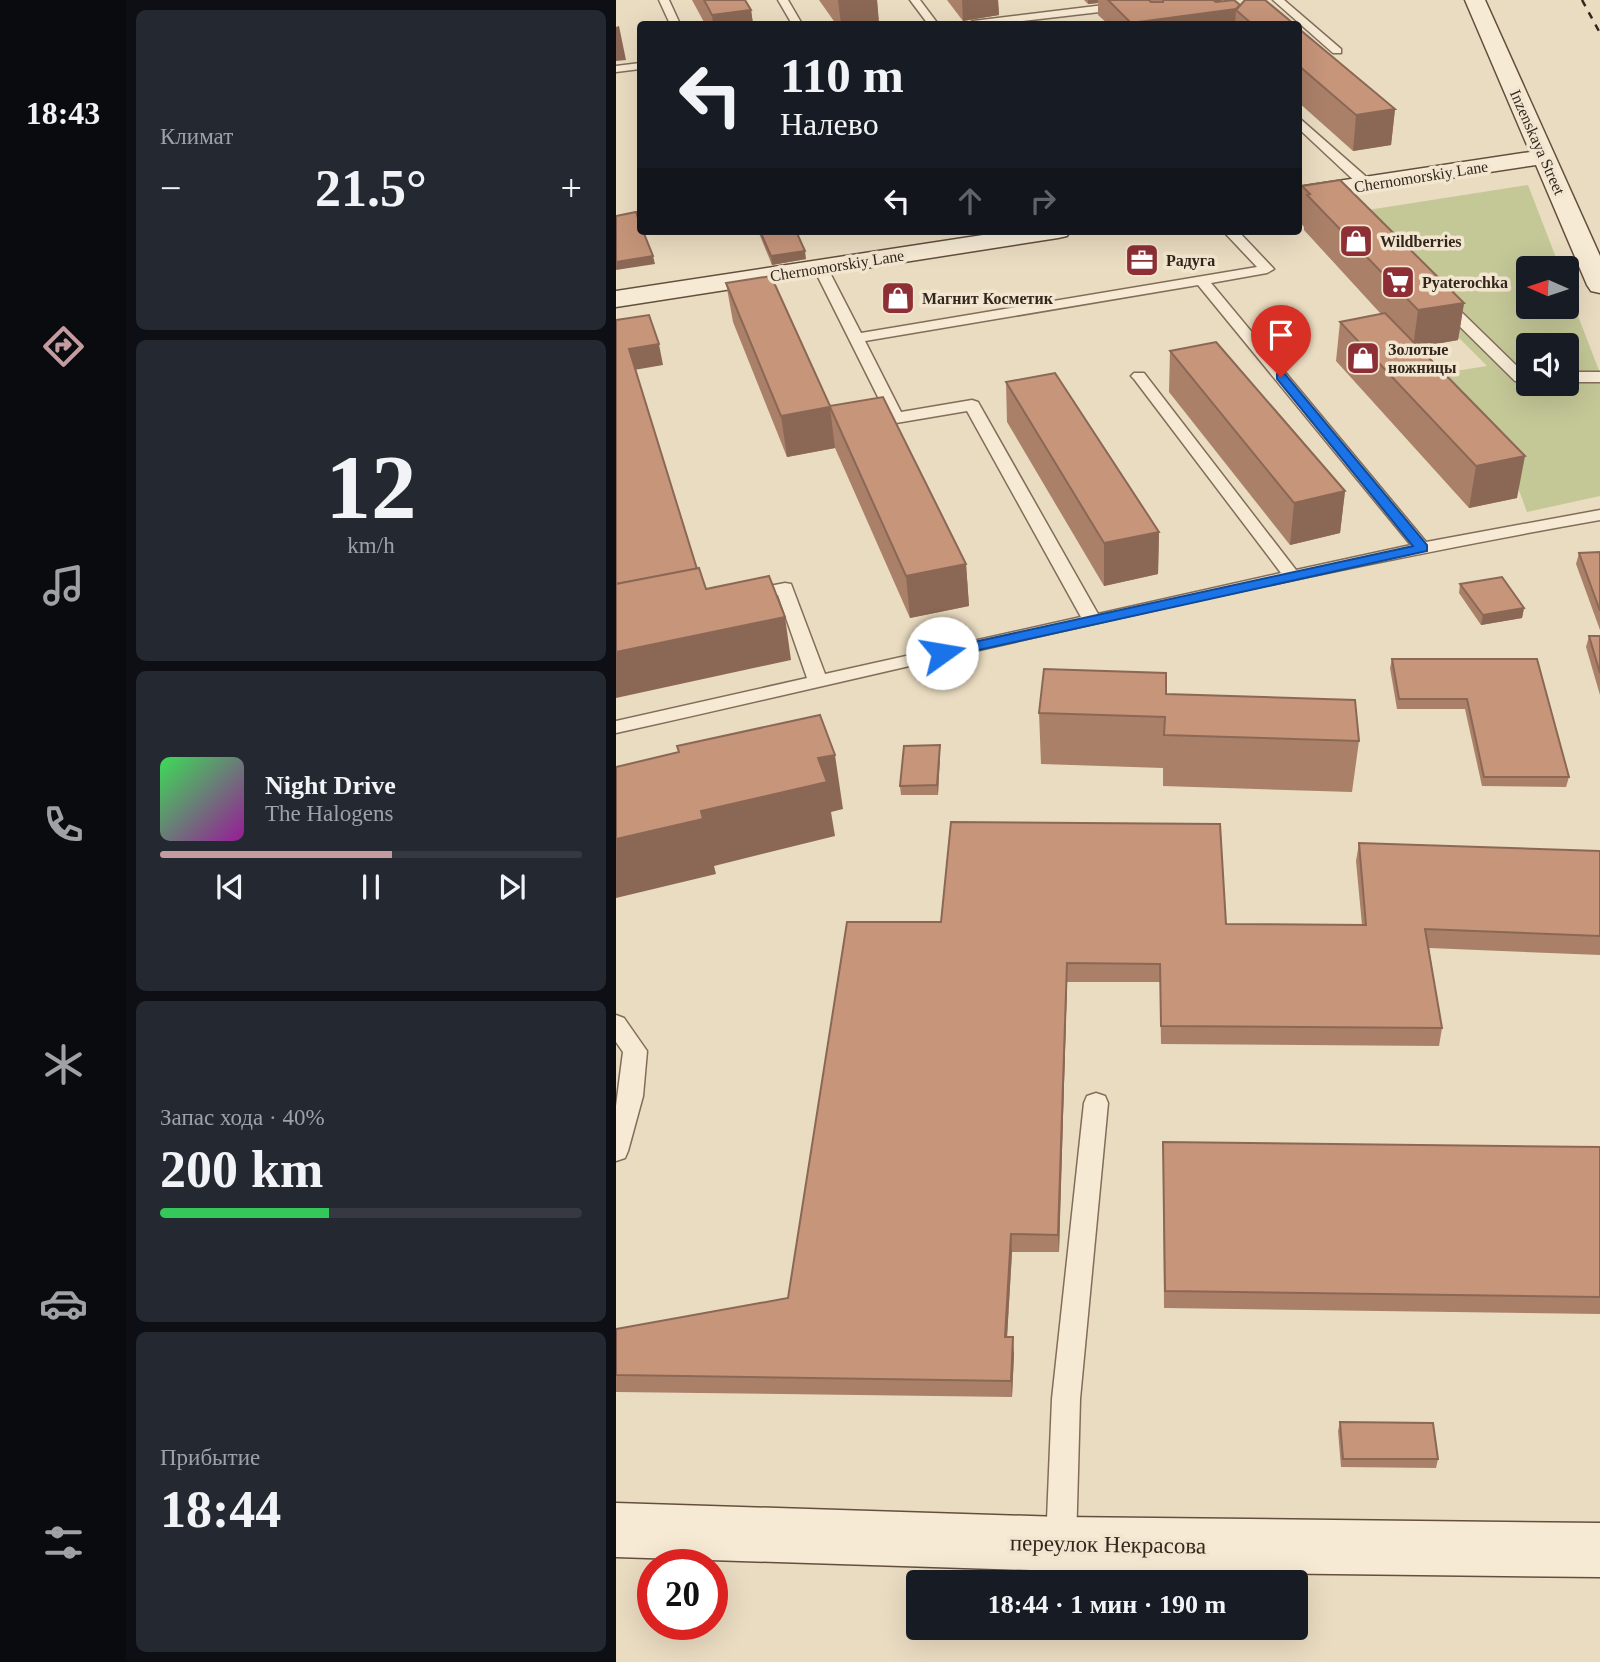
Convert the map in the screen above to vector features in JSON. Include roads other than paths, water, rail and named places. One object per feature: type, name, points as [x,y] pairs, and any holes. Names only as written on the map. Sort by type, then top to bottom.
[{"type":"street","name":"Inzenskaya Street","points":[[1475,0],[1600,285]]},
{"type":"street","name":"Chernomorskiy Lane","points":[[1302,194],[1335,197],[1366,184],[1544,157]]},
{"type":"street","name":"Chernomorskiy Lane","points":[[616,299],[1032,235]]},
{"type":"street","name":"переулок Некрасова","points":[[616,1530],[1061,1544],[1600,1550]]},
{"type":"lane","points":[[664,0],[674,21]]},
{"type":"lane","points":[[783,0],[795,21]]},
{"type":"lane","points":[[915,0],[931,21]]},
{"type":"lane","points":[[1278,0],[1337,51]]},
{"type":"lane","points":[[1028,1],[1042,16]]},
{"type":"lane","points":[[999,21],[1137,4],[1154,21]]},
{"type":"lane","points":[[1279,13],[1292,12]]},
{"type":"lane","points":[[616,69],[637,66]]},
{"type":"lane","points":[[1302,125],[1366,184]]},
{"type":"lane","points":[[856,338],[1267,269],[1234,235]]},
{"type":"lane","points":[[820,267],[896,418],[972,405],[1092,620]]},
{"type":"lane","points":[[1201,281],[1422,548]]},
{"type":"lane","points":[[1431,291],[1516,373]]},
{"type":"lane","points":[[1139,376],[1292,576]]},
{"type":"lane","points":[[1579,377],[1600,377]]},
{"type":"lane","points":[[616,727],[1292,576],[1422,548],[1600,515]]},
{"type":"lane","points":[[733,598],[785,588],[818,681]]},
{"type":"lane","points":[[616,1024],[635,1051],[632,1096],[616,1151]]},
{"type":"lane","points":[[1061,1544],[1066,1399],[1096,1103]]},
{"type":"railway","points":[[1582,0],[1600,33]]},
{"type":"place","name":"Wildberries","points":[[1356,241]]},
{"type":"place","name":"Радуга","points":[[1142,260]]},
{"type":"place","name":"Pyaterochka","points":[[1398,282]]},
{"type":"place","name":"Магнит Косметик","points":[[898,298]]},
{"type":"place","name":"Золотые ножницы","points":[[1363,358]]}]
